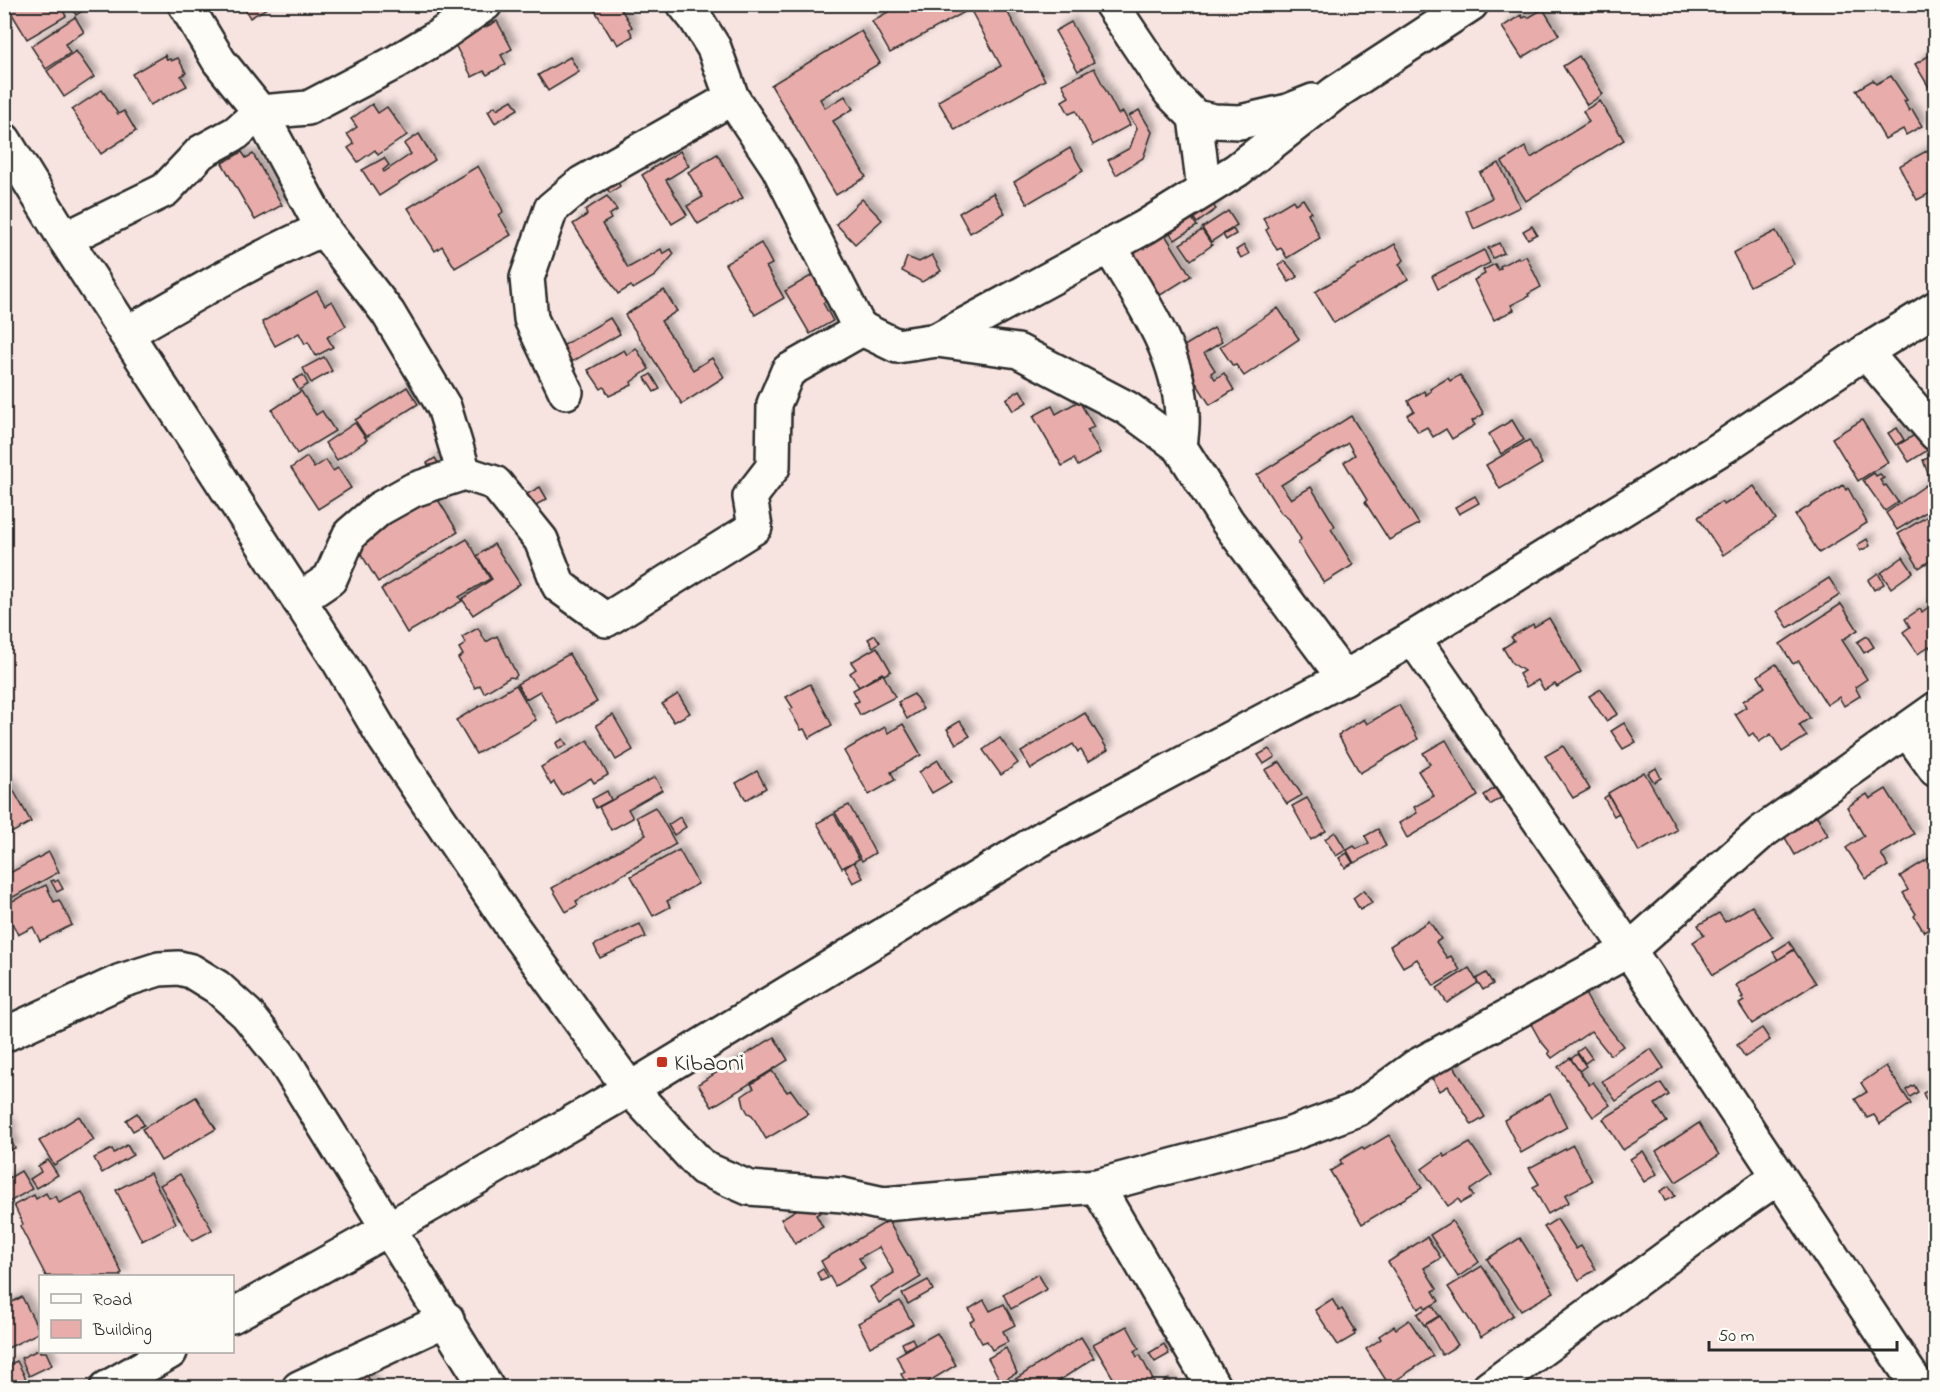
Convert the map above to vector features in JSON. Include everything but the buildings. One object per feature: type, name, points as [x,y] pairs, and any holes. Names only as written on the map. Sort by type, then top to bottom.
[{"type":"street","points":[[185,4],[219,61],[260,112],[323,229],[388,314],[444,407],[464,473]]},
{"type":"street","points":[[65,239],[165,190],[201,152],[236,133],[260,112],[308,108],[396,62],[485,4]]},
{"type":"street","points":[[684,4],[714,48],[732,98],[778,167],[862,329],[897,346],[937,340],[1018,351],[1127,408],[1180,447],[1227,521],[1344,678]]},
{"type":"street","points":[[1111,4],[1170,92],[1195,117],[1240,122],[1288,111],[1335,93]]},
{"type":"street","points":[[937,340],[1109,246],[1204,190],[1260,153],[1335,93],[1471,4]]},
{"type":"street","points":[[566,392],[531,319],[527,278],[551,209],[582,183],[732,98]]},
{"type":"street","points":[[1195,117],[1204,190]]},
{"type":"street","points":[[4,140],[126,334],[340,663],[385,739],[511,926],[630,1089],[703,1168],[749,1188],[843,1195],[884,1204],[1096,1186],[1288,1135],[1358,1109],[1416,1067],[1629,950],[1762,832],[1935,709]]},
{"type":"street","points":[[126,334],[273,251],[323,229]]},
{"type":"street","points":[[1109,246],[1148,310],[1166,347],[1178,388],[1182,415],[1180,447]]},
{"type":"street","points":[[234,1315],[630,1089],[1043,838],[1344,678],[1413,638],[1725,446],[1935,308]]},
{"type":"street","points":[[299,600],[330,579],[350,534],[379,509],[413,490],[464,473],[495,483],[541,540],[559,586],[606,620],[755,527],[750,497],[773,467],[774,404],[788,371],[862,329]]},
{"type":"street","points":[[1866,352],[1935,434]]},
{"type":"street","points":[[1413,638],[1629,950],[1919,1388]]},
{"type":"street","points":[[1907,730],[1935,770]]},
{"type":"street","points":[[4,1035],[121,981],[159,969],[191,971],[217,987],[247,1014],[285,1062],[388,1229],[447,1319],[487,1388]]},
{"type":"street","points":[[1489,1388],[1778,1178]]},
{"type":"street","points":[[1096,1186],[1214,1388]]},
{"type":"street","points":[[299,1388],[447,1319]]},
{"type":"street","points":[[107,1388],[168,1353]]},
{"type":"place","name":"Kibaoni","points":[[662,1062]]}]
